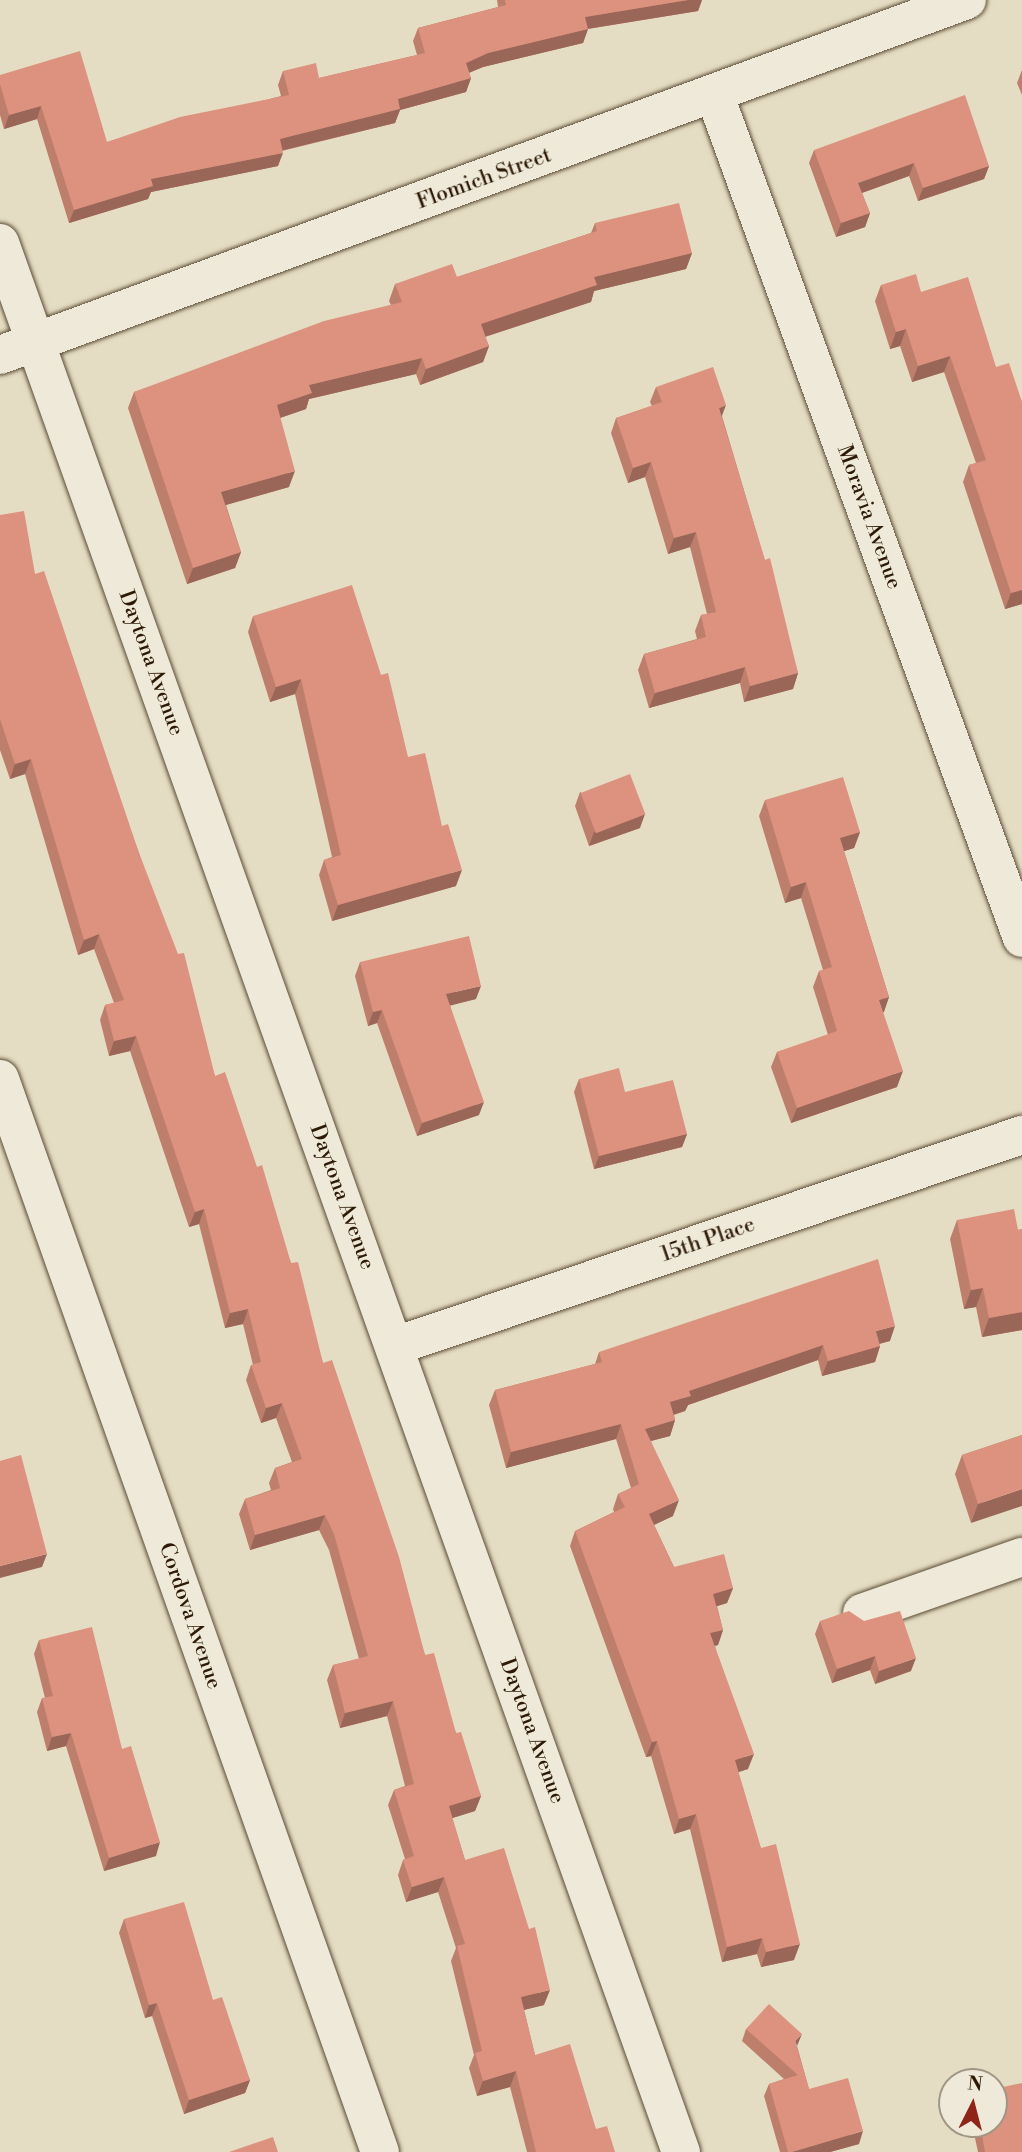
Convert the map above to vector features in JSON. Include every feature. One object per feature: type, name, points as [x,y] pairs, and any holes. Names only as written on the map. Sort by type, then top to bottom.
[{"type":"street","name":"Flomich Street","points":[[0,355],[715,96],[886,13],[967,0]]},
{"type":"street","name":"Moravia Avenue","points":[[715,96],[1022,937]]},
{"type":"street","name":"Daytona Avenue","points":[[0,243],[681,2152]]},
{"type":"street","name":"Cordova Avenue","points":[[0,1079],[380,2152]]},
{"type":"street","name":"15th Place","points":[[395,1346],[1022,1135]]},
{"type":"street","points":[[862,1613],[1022,1557]]},
{"type":"building","points":[[505,0],[688,0],[585,17],[588,29],[488,53],[466,63],[471,78],[398,99],[400,109],[280,139],[283,153],[151,179],[153,186],[74,210],[41,106],[9,115],[0,84],[0,75],[80,51],[107,142],[180,117],[289,95],[283,71],[316,63],[319,78],[425,53],[418,28],[506,5]]},
{"type":"building","points":[[965,95],[989,166],[923,188],[914,163],[858,183],[870,213],[841,223],[814,150]]},
{"type":"building","points":[[679,203],[692,253],[594,277],[597,285],[481,324],[489,346],[426,369],[422,358],[309,385],[312,393],[277,405],[295,471],[221,492],[241,552],[193,568],[134,392],[324,321],[402,302],[395,284],[452,264],[457,277],[597,231],[595,223]]},
{"type":"building","points":[[916,274],[921,292],[968,277],[996,367],[1009,363],[1022,402],[1022,590],[1011,593],[969,465],[986,460],[950,356],[918,366],[906,329],[896,332],[881,285]]},
{"type":"building","points":[[713,367],[726,405],[719,408],[765,560],[770,558],[798,673],[750,686],[745,667],[655,693],[644,654],[706,637],[701,615],[716,612],[696,532],[674,538],[651,462],[633,468],[616,418],[662,402],[656,387]]},
{"type":"building","points":[[24,511],[35,574],[44,571],[139,853],[178,954],[184,953],[215,1076],[225,1072],[257,1167],[262,1165],[291,1263],[298,1262],[323,1363],[332,1360],[399,1557],[425,1655],[434,1653],[456,1733],[461,1732],[481,1796],[449,1806],[465,1860],[504,1848],[529,1929],[535,1927],[550,1990],[521,1997],[535,2055],[570,2044],[596,2129],[607,2126],[615,2152],[536,2152],[516,2071],[483,2081],[475,2053],[482,2051],[457,1946],[465,1944],[444,1877],[412,1887],[403,1860],[414,1856],[394,1790],[414,1784],[393,1701],[345,1713],[333,1665],[368,1656],[334,1534],[325,1515],[255,1535],[245,1499],[280,1488],[275,1468],[302,1459],[282,1403],[266,1408],[251,1365],[261,1362],[248,1309],[230,1313],[204,1209],[195,1212],[136,1036],[114,1041],[105,1005],[124,1000],[99,934],[84,940],[31,759],[15,764],[0,719],[0,515]]},
{"type":"building","points":[[352,585],[381,675],[388,673],[408,757],[425,753],[442,826],[448,824],[462,870],[338,905],[324,860],[341,855],[301,679],[276,687],[253,616]]},
{"type":"building","points":[[630,774],[645,814],[596,833],[581,793]]},
{"type":"building","points":[[843,777],[860,832],[840,838],[889,997],[879,1000],[903,1071],[797,1108],[777,1052],[837,1031],[819,971],[832,967],[806,882],[791,887],[765,800]]},
{"type":"building","points":[[469,936],[481,986],[446,994],[484,1102],[422,1123],[382,1010],[373,1012],[360,962]]},
{"type":"building","points":[[619,1068],[625,1092],[673,1080],[687,1134],[599,1156],[579,1079]]},
{"type":"building","points":[[1014,1209],[1018,1230],[1022,1229],[1022,1312],[989,1318],[983,1288],[971,1290],[957,1220]]},
{"type":"building","points":[[878,1259],[895,1326],[876,1331],[880,1346],[828,1361],[823,1345],[689,1391],[691,1396],[670,1402],[675,1420],[645,1429],[679,1500],[649,1514],[674,1567],[724,1554],[733,1588],[713,1594],[723,1630],[710,1633],[754,1754],[735,1760],[761,1848],[776,1844],[800,1944],[766,1952],[762,1938],[727,1947],[696,1814],[679,1819],[657,1741],[652,1742],[575,1531],[625,1507],[618,1494],[639,1484],[621,1424],[511,1452],[495,1390],[602,1362],[599,1352]]},
{"type":"building","points":[[1022,1435],[1022,1489],[978,1504],[962,1455]]},
{"type":"building","points":[[21,1455],[47,1554],[0,1566],[0,1461]]},
{"type":"building","points":[[849,1611],[864,1621],[900,1611],[916,1658],[879,1671],[875,1656],[837,1669],[820,1621]]},
{"type":"building","points":[[92,1627],[122,1749],[131,1746],[160,1842],[109,1858],[71,1733],[52,1737],[42,1698],[53,1696],[39,1640]]},
{"type":"building","points":[[184,1902],[213,2000],[222,1997],[250,2080],[189,2100],[157,2003],[149,2005],[124,1919]]},
{"type":"building","points":[[769,2004],[802,2034],[795,2041],[809,2089],[848,2078],[863,2131],[788,2152],[769,2084],[798,2075],[746,2029]]},
{"type":"building","points":[[1022,2083],[1022,2152],[985,2152],[982,2138],[1008,2138],[1008,2086]]},
{"type":"building","points":[[273,2137],[278,2152],[229,2152]]}]
